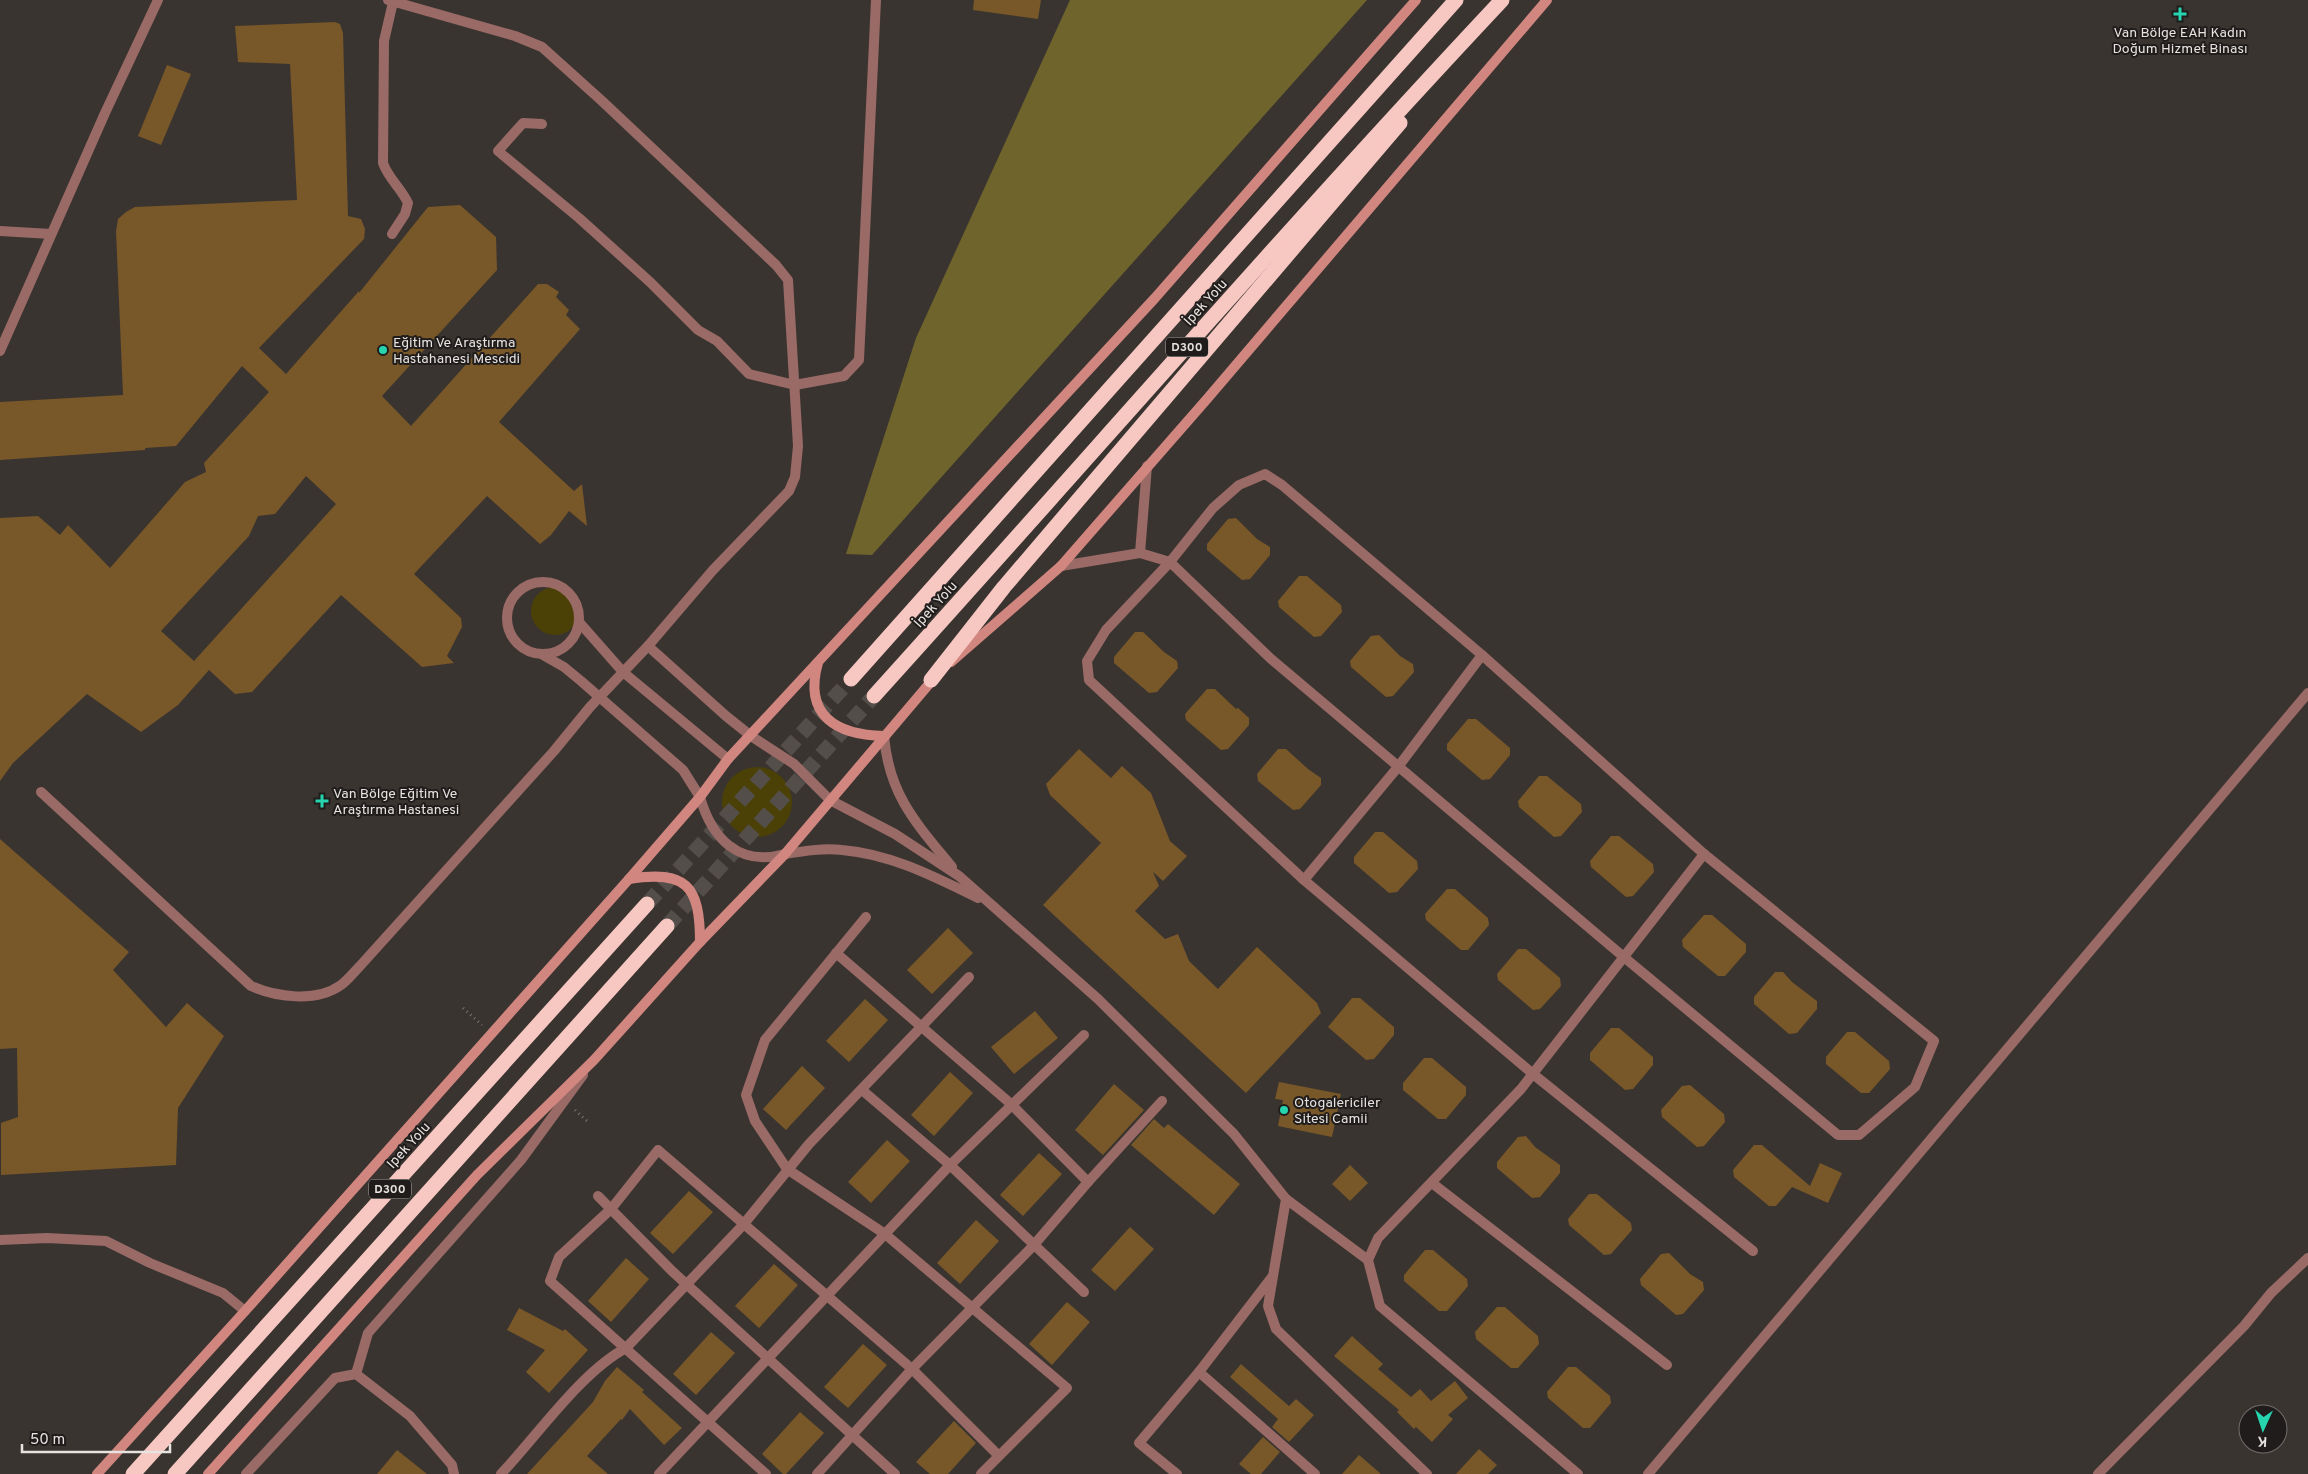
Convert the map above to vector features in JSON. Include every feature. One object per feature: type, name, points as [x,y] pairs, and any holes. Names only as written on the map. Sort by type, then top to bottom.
[{"type":"highway","name":"İpek Yolu","points":[[851,679],[1456,0]]},
{"type":"highway","name":"İpek Yolu","points":[[874,696],[1060,490],[1362,149],[1504,0]]},
{"type":"highway","points":[[931,680],[1004,587],[1504,0]]},
{"type":"highway","name":"Ipek Yolu","points":[[133,1474],[647,904]]},
{"type":"highway","name":"D300","points":[[175,1474],[667,926]]},
{"type":"street","points":[[0,352],[51,234],[158,0]]},
{"type":"street","points":[[542,124],[523,122],[498,151],[579,218],[650,282],[698,330],[717,340],[749,374],[795,385],[844,376],[859,360],[876,0]]},
{"type":"street","points":[[96,1474],[245,1311],[629,879],[700,797],[728,759],[1155,298],[1416,0]]},
{"type":"street","points":[[208,1474],[477,1175],[594,1060],[700,942],[785,854],[931,680],[1061,566],[1547,0]]},
{"type":"street","points":[[41,792],[251,986],[279,995],[311,995],[327,992],[340,986],[360,966],[554,752],[590,706],[601,698],[713,570],[789,491],[795,477],[798,446],[788,280],[769,258],[542,47],[515,36],[390,1],[384,40],[383,163],[386,172],[402,191],[408,203],[405,214],[392,234]]},
{"type":"street","points":[[0,231],[51,234]]},
{"type":"street","points":[[1140,553],[1148,466]]},
{"type":"street","points":[[1061,566],[1140,553],[1170,562],[1270,658],[1838,1135],[1859,1134],[1915,1087],[1934,1041],[1704,854],[1482,655],[1282,485],[1265,474],[1239,485],[1212,508],[1170,562],[1106,630],[1087,661],[1089,680],[1304,880],[1532,1074],[1753,1251]]},
{"type":"street","points":[[544,582],[556,584],[567,591],[579,610],[579,622],[576,633],[570,642],[561,650],[551,654],[528,652],[518,645],[510,635],[506,623],[507,610],[512,599],[520,589],[531,583],[544,582]]},
{"type":"street","points":[[579,622],[623,672],[728,759]]},
{"type":"street","points":[[648,646],[726,716],[751,736],[794,764],[830,800],[896,834],[959,876],[1098,999],[1234,1134],[1286,1199],[1368,1260],[1380,1306],[1578,1474]]},
{"type":"street","points":[[542,654],[564,668],[601,698],[683,770],[694,784],[710,824],[720,838],[740,853],[768,859],[785,854],[819,849],[865,853],[894,861],[935,877],[990,904]]},
{"type":"street","points":[[1304,880],[1398,767],[1482,655]]},
{"type":"street","points":[[819,660],[815,674],[814,692],[819,706],[830,722],[845,731],[863,736],[884,736]]},
{"type":"street","points":[[1648,1474],[2308,693]]},
{"type":"street","points":[[884,736],[886,756],[892,778],[902,801],[915,822],[959,876]]},
{"type":"street","points":[[1368,1260],[1378,1238],[1521,1089],[1625,958],[1704,854]]},
{"type":"street","points":[[629,879],[651,875],[669,876],[684,884],[696,898],[700,916],[700,942]]},
{"type":"street","points":[[866,917],[765,1040],[746,1095],[755,1121],[787,1169],[885,1234],[1067,1388],[981,1474]]},
{"type":"street","points":[[836,953],[923,1026],[1011,1104],[1088,1182]]},
{"type":"street","points":[[501,1474],[578,1387],[616,1353],[626,1348],[687,1285],[743,1224],[787,1169],[969,977]]},
{"type":"street","points":[[659,1474],[950,1165],[1084,1035]]},
{"type":"street","points":[[356,1374],[368,1333],[521,1160],[594,1060]]},
{"type":"street","points":[[862,1090],[950,1165],[1033,1246],[1084,1292]]},
{"type":"street","points":[[818,1474],[912,1369],[1033,1246],[1162,1101]]},
{"type":"street","points":[[766,1474],[708,1420],[550,1281],[559,1258],[611,1209],[658,1150],[829,1295],[912,1369],[998,1455]]},
{"type":"street","points":[[1432,1183],[1667,1365]]},
{"type":"street","points":[[598,1196],[687,1285],[896,1474]]},
{"type":"street","points":[[1286,1199],[1268,1306],[1276,1329],[1427,1474]]},
{"type":"street","points":[[0,1240],[47,1238],[106,1241],[150,1263],[223,1293],[245,1311]]},
{"type":"street","points":[[2098,1474],[2244,1326],[2271,1294],[2308,1258]]},
{"type":"street","points":[[1177,1474],[1139,1443],[1200,1372],[1274,1274]]},
{"type":"street","points":[[1200,1372],[1315,1474]]},
{"type":"street","points":[[246,1474],[335,1378],[356,1374],[410,1416],[452,1465],[454,1474]]},
{"type":"shaded area","points":[[1070,0],[1367,0],[872,555],[846,554],[916,338]]},
{"type":"shaded area","points":[[555,587],[564,589],[572,594],[577,602],[579,611],[577,620],[572,628],[564,633],[555,635],[546,633],[538,628],[533,620],[531,611],[533,602],[538,594],[546,589]]},
{"type":"shaded area","points":[[764,767],[777,773],[786,782],[790,788],[792,802],[790,816],[782,827],[771,835],[750,837],[743,835],[732,827],[724,816],[722,795],[724,788],[732,777],[743,769]]},
{"type":"building","points":[[974,0],[1041,0],[1038,19],[973,10]]},
{"type":"building","points":[[335,22],[340,24],[343,33],[348,216],[361,219],[365,229],[364,239],[259,348],[286,374],[359,291],[359,293],[428,207],[460,205],[496,237],[497,270],[382,396],[411,426],[538,284],[547,284],[559,292],[556,297],[569,310],[566,315],[580,329],[499,422],[574,491],[582,484],[587,526],[569,511],[551,535],[540,544],[487,496],[414,574],[461,618],[462,627],[447,656],[454,663],[422,667],[341,595],[252,692],[235,694],[209,670],[178,705],[141,732],[87,694],[13,763],[0,781],[0,518],[38,516],[60,535],[68,525],[110,568],[185,482],[206,472],[204,463],[269,392],[242,366],[176,446],[145,448],[145,450],[0,460],[0,402],[123,395],[116,231],[118,219],[135,207],[297,200],[290,64],[238,62],[235,26]],"holes":[[[306,476],[336,504],[194,661],[161,631],[249,536],[258,516],[275,514]]]},
{"type":"building","points":[[167,65],[191,74],[161,145],[138,136]]},
{"type":"building","points":[[1236,518],[1257,539],[1270,547],[1270,555],[1250,579],[1242,580],[1207,550],[1207,544],[1228,519]]},
{"type":"building","points":[[1299,576],[1307,576],[1341,605],[1342,612],[1321,636],[1314,637],[1279,607],[1278,601]]},
{"type":"building","points":[[1135,632],[1143,632],[1164,652],[1177,661],[1178,668],[1157,692],[1149,693],[1114,663],[1114,657]]},
{"type":"building","points":[[1379,635],[1400,656],[1413,664],[1414,672],[1393,696],[1386,697],[1351,667],[1350,661],[1371,636]]},
{"type":"building","points":[[1207,689],[1215,689],[1236,709],[1238,708],[1249,718],[1249,725],[1228,749],[1221,750],[1186,720],[1185,714]]},
{"type":"building","points":[[1468,719],[1476,719],[1510,748],[1510,755],[1490,779],[1482,780],[1447,750],[1447,744]]},
{"type":"building","points":[[1079,749],[1111,778],[1122,766],[1151,793],[1170,841],[1187,856],[1163,881],[1153,872],[1159,886],[1135,911],[1165,939],[1178,934],[1189,961],[1218,989],[1257,947],[1317,1003],[1321,1013],[1246,1093],[1043,905],[1101,843],[1050,795],[1046,784]]},
{"type":"building","points":[[1278,749],[1286,749],[1321,778],[1321,785],[1300,809],[1293,810],[1258,781],[1257,774]]},
{"type":"building","points":[[1539,776],[1547,776],[1581,804],[1582,812],[1561,836],[1554,837],[1519,807],[1518,801]]},
{"type":"building","points":[[1375,832],[1383,832],[1417,861],[1418,869],[1397,892],[1389,893],[1354,863],[1354,857]]},
{"type":"building","points":[[1611,836],[1619,836],[1653,864],[1654,872],[1633,896],[1626,897],[1591,867],[1590,861]]},
{"type":"building","points":[[0,839],[129,952],[113,970],[166,1027],[187,1003],[224,1036],[178,1108],[176,1165],[1,1175],[1,1123],[18,1117],[17,1048],[0,1049]]},
{"type":"building","points":[[1447,889],[1455,889],[1488,918],[1489,925],[1468,950],[1461,950],[1426,920],[1425,914]]},
{"type":"building","points":[[1704,915],[1712,915],[1746,944],[1746,952],[1725,976],[1718,976],[1683,947],[1682,940]]},
{"type":"building","points":[[948,928],[973,953],[932,994],[907,970]]},
{"type":"building","points":[[1518,949],[1526,949],[1560,978],[1561,986],[1540,1009],[1533,1010],[1498,980],[1497,974]]},
{"type":"building","points":[[1775,972],[1783,972],[1792,982],[1817,1001],[1817,1009],[1797,1033],[1789,1034],[1754,1004],[1754,997]]},
{"type":"building","points":[[1352,998],[1360,998],[1394,1027],[1394,1035],[1374,1059],[1366,1060],[1328,1027]]},
{"type":"building","points":[[865,999],[888,1020],[849,1062],[826,1041]]},
{"type":"building","points":[[1035,1011],[1058,1038],[1014,1074],[991,1047]]},
{"type":"building","points":[[1611,1028],[1619,1028],[1653,1057],[1653,1065],[1633,1089],[1625,1090],[1590,1060],[1590,1053]]},
{"type":"building","points":[[1847,1032],[1855,1032],[1889,1061],[1890,1069],[1869,1093],[1861,1093],[1826,1064],[1826,1057]]},
{"type":"building","points":[[1424,1058],[1432,1058],[1466,1087],[1466,1095],[1446,1119],[1438,1119],[1403,1090],[1403,1083]]},
{"type":"building","points":[[802,1066],[825,1088],[786,1130],[763,1109]]},
{"type":"building","points":[[950,1072],[973,1093],[934,1136],[911,1115]]},
{"type":"building","points":[[1279,1082],[1341,1094],[1332,1137],[1278,1126],[1283,1100],[1275,1099]]},
{"type":"building","points":[[1114,1084],[1144,1110],[1103,1155],[1075,1130]]},
{"type":"building","points":[[1690,1085],[1724,1114],[1725,1122],[1704,1146],[1697,1147],[1662,1117],[1661,1110],[1682,1086]]},
{"type":"building","points":[[1154,1119],[1164,1128],[1168,1124],[1240,1184],[1214,1215],[1131,1145]]},
{"type":"building","points":[[1526,1136],[1535,1147],[1560,1165],[1560,1173],[1540,1197],[1532,1198],[1497,1168],[1497,1162],[1518,1137]]},
{"type":"building","points":[[887,1140],[910,1161],[871,1203],[848,1182]]},
{"type":"building","points":[[1754,1145],[1762,1145],[1810,1186],[1820,1163],[1842,1173],[1828,1203],[1792,1187],[1776,1206],[1769,1206],[1734,1177],[1733,1170]]},
{"type":"building","points":[[1039,1153],[1062,1174],[1023,1216],[1000,1195]]},
{"type":"building","points":[[1350,1165],[1368,1183],[1350,1201],[1332,1184]]},
{"type":"building","points":[[689,1191],[713,1212],[673,1254],[650,1233]]},
{"type":"building","points":[[1589,1194],[1597,1194],[1631,1223],[1632,1230],[1611,1254],[1604,1255],[1569,1225],[1568,1219]]},
{"type":"building","points":[[976,1220],[999,1241],[960,1284],[937,1263]]},
{"type":"building","points":[[1130,1227],[1154,1249],[1115,1291],[1091,1270]]},
{"type":"building","points":[[1425,1250],[1433,1250],[1467,1279],[1468,1286],[1447,1311],[1439,1311],[1404,1281],[1404,1275]]},
{"type":"building","points":[[1669,1253],[1690,1274],[1703,1282],[1704,1290],[1683,1314],[1676,1315],[1641,1285],[1640,1279],[1661,1254]]},
{"type":"building","points":[[626,1258],[649,1279],[611,1322],[588,1301]]},
{"type":"building","points":[[774,1264],[798,1285],[759,1328],[735,1306]]},
{"type":"building","points":[[1067,1302],[1090,1322],[1052,1365],[1029,1344]]},
{"type":"building","points":[[1497,1307],[1505,1307],[1538,1336],[1539,1344],[1518,1368],[1511,1368],[1476,1339],[1475,1332]]},
{"type":"building","points":[[519,1308],[563,1331],[565,1329],[588,1350],[549,1393],[526,1372],[545,1350],[507,1330]]},
{"type":"building","points":[[711,1332],[735,1353],[696,1395],[673,1374]]},
{"type":"building","points":[[1352,1336],[1383,1364],[1378,1369],[1411,1397],[1420,1389],[1431,1401],[1455,1381],[1468,1398],[1448,1415],[1453,1419],[1432,1442],[1416,1427],[1414,1429],[1397,1412],[1399,1410],[1334,1356]]},
{"type":"building","points":[[863,1344],[887,1365],[848,1408],[824,1387]]},
{"type":"building","points":[[1241,1364],[1289,1406],[1296,1399],[1314,1415],[1289,1442],[1272,1427],[1278,1419],[1230,1377]]},
{"type":"building","points":[[617,1367],[644,1390],[642,1392],[682,1428],[664,1445],[630,1409],[622,1420],[587,1456],[608,1474],[527,1474],[593,1402],[605,1381]]},
{"type":"building","points":[[1568,1367],[1576,1367],[1610,1396],[1611,1403],[1590,1428],[1583,1428],[1548,1398],[1547,1392]]},
{"type":"building","points":[[800,1412],[824,1433],[786,1474],[783,1474],[762,1454]]},
{"type":"building","points":[[954,1421],[976,1443],[948,1474],[930,1474],[916,1462]]},
{"type":"building","points":[[1263,1437],[1280,1452],[1261,1474],[1251,1474],[1239,1464]]},
{"type":"building","points":[[1479,1449],[1497,1465],[1488,1474],[1456,1474]]},
{"type":"building","points":[[397,1450],[427,1474],[377,1474]]},
{"type":"building","points":[[1359,1455],[1381,1474],[1342,1474]]},
{"type":"tunnel","points":[[647,904],[851,679]]},
{"type":"tunnel","points":[[667,926],[874,696]]},
{"type":"place","name":"Van Bölge EAH Kadın Doğum Hizmet Binası","points":[[2180,14]]},
{"type":"place","name":"Eğitim Ve Araştırma Hastahanesi Mescidi","points":[[383,350]]},
{"type":"place","name":"Van Bölge Eğitim Ve Araştırma Hastanesi","points":[[322,801]]},
{"type":"place","name":"Otogalericiler Sitesi Camii","points":[[1284,1110]]}]
